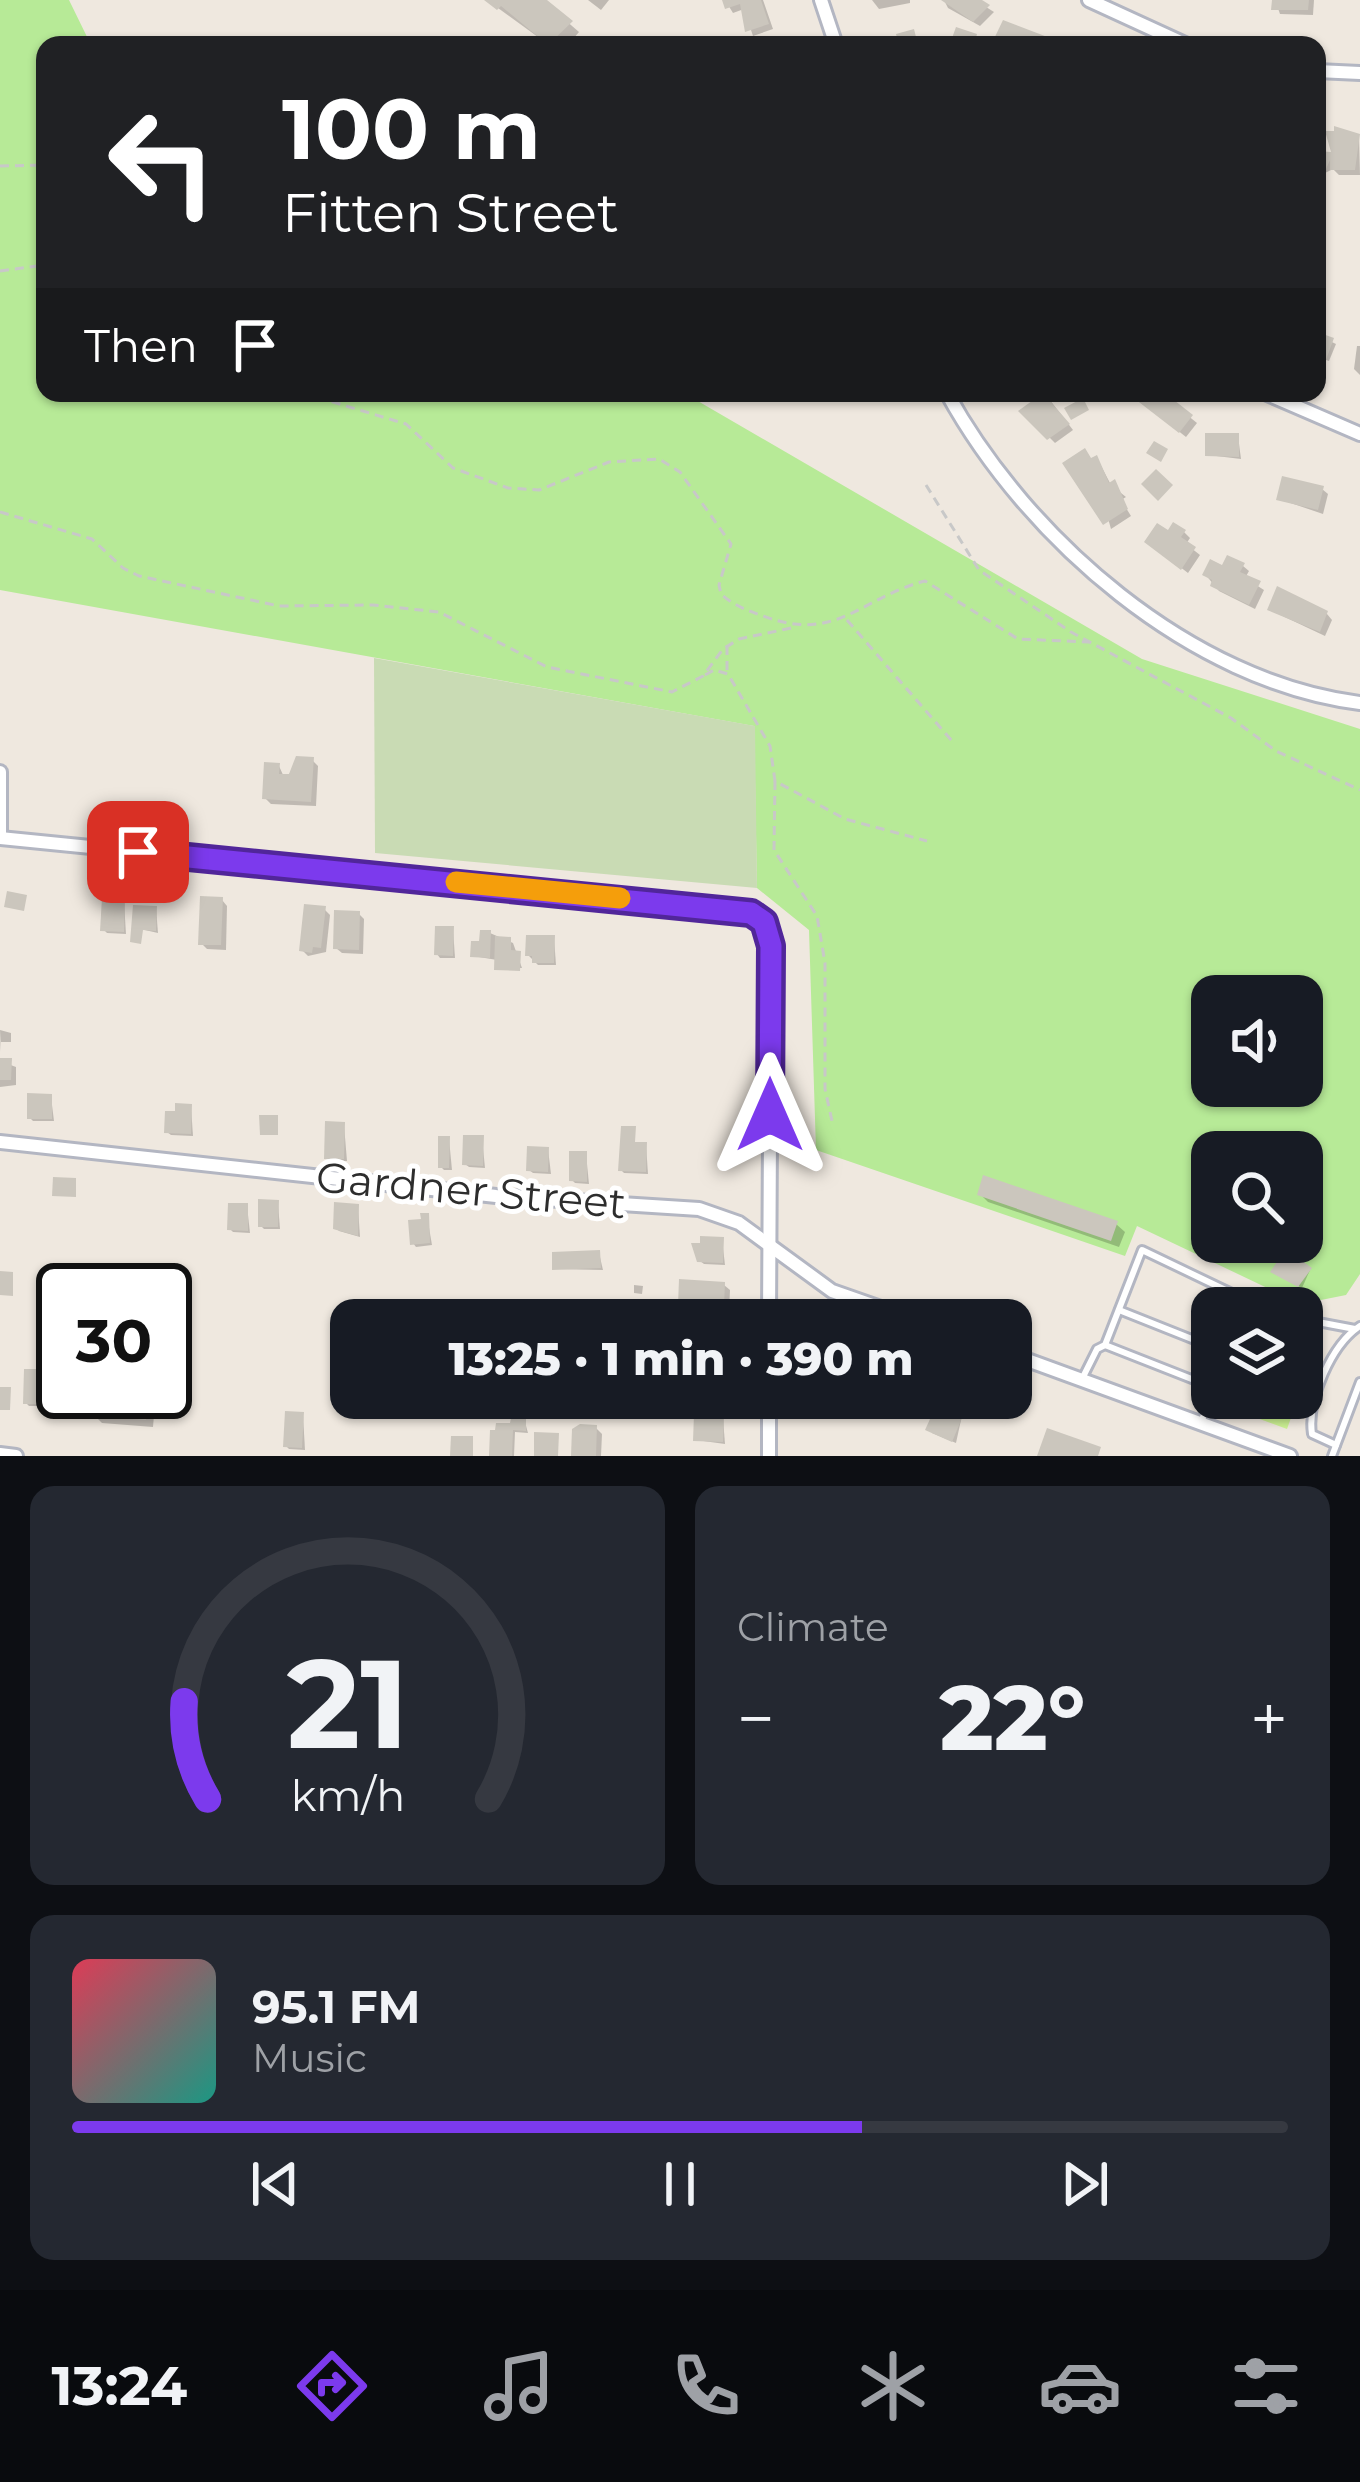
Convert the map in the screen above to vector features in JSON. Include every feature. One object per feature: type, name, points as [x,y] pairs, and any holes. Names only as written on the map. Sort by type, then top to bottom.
[{"type":"street","points":[[821,0],[833,36]]},
{"type":"street","points":[[1088,0],[1167,36]]},
{"type":"street","points":[[1326,71],[1360,73]]},
{"type":"street","points":[[952,402],[979,452],[1022,501],[1077,558],[1124,593],[1250,677],[1360,704]]},
{"type":"street","points":[[1285,402],[1360,434]]},
{"type":"street","points":[[0,772],[0,838],[735,909],[764,922],[771,946],[769,1299]]},
{"type":"street","name":"Gardner Street","points":[[0,1142],[496,1196],[699,1209],[739,1223],[832,1291],[855,1299]]},
{"type":"street","points":[[1032,1361],[1290,1456]]},
{"type":"street","points":[[769,1419],[769,1456]]},
{"type":"street","points":[[0,1454],[16,1456]]},
{"type":"lane","points":[[1082,1379],[1097,1349],[1106,1345],[1142,1250],[1219,1287]]},
{"type":"lane","points":[[1119,1310],[1191,1339]]},
{"type":"lane","points":[[1323,1322],[1358,1328]]},
{"type":"lane","points":[[1336,1445],[1312,1434],[1311,1420],[1339,1342],[1358,1328]]},
{"type":"lane","points":[[1106,1345],[1191,1380]]},
{"type":"lane","points":[[1332,1456],[1360,1382]]},
{"type":"lane","points":[[1202,1423],[1203,1419]]},
{"type":"path","points":[[0,166],[36,166]]},
{"type":"path","points":[[0,271],[36,266]]},
{"type":"path","points":[[333,402],[406,424],[453,468],[508,488],[539,490],[608,462],[659,459],[680,472],[730,544],[718,585],[721,594],[742,608],[803,626]]},
{"type":"path","points":[[926,485],[970,563],[1089,642],[1231,718],[1276,751],[1360,790]]},
{"type":"path","points":[[0,512],[92,539],[123,568],[140,576],[227,598],[279,606],[373,604],[439,612],[547,667],[658,690],[682,689],[714,670],[728,674]]},
{"type":"path","points":[[703,676],[727,646],[754,633],[845,619],[925,581],[1018,640],[1089,642]]},
{"type":"path","points":[[845,619],[872,642],[952,741]]},
{"type":"path","points":[[727,646],[728,674],[770,746],[775,782],[774,850],[817,916],[825,963],[825,1089],[832,1120]]},
{"type":"path","points":[[775,782],[845,819],[927,841]]},
{"type":"green space","points":[[0,0],[69,0],[87,36],[36,36],[36,402],[699,402],[1142,659],[1360,729],[1360,1274],[1346,1295],[1323,1300],[1323,1287],[1265,1287],[1215,1263],[1323,1263],[1323,1131],[1191,1131],[1191,1252],[1137,1226],[1125,1256],[816,1150],[809,930],[757,888],[754,726],[0,590]]},
{"type":"green space","points":[[374,658],[755,726],[757,888],[375,853]]},
{"type":"green space","points":[[1260,1419],[1291,1419],[1287,1429]]},
{"type":"building","points":[[484,0],[547,0],[573,21],[557,36],[537,36],[501,6],[497,10]]},
{"type":"building","points":[[722,0],[761,0],[769,24],[745,32],[740,4],[725,9]]},
{"type":"building","points":[[941,0],[982,0],[990,5],[973,22]]},
{"type":"building","points":[[1272,0],[1309,0],[1308,10],[1271,10]]},
{"type":"building","points":[[1003,20],[1045,36],[995,36]]},
{"type":"building","points":[[956,27],[977,34],[976,36],[953,36]]},
{"type":"building","points":[[1334,126],[1360,134],[1355,170],[1330,170],[1330,160],[1326,169],[1326,152],[1331,152],[1326,131],[1334,131]]},
{"type":"building","points":[[1326,335],[1334,338],[1326,360]]},
{"type":"building","points":[[1030,402],[1051,402],[1070,424],[1047,440],[1018,411]]},
{"type":"building","points":[[1085,402],[1089,410],[1071,420],[1064,408]]},
{"type":"building","points":[[1139,402],[1176,402],[1193,415],[1179,433]]},
{"type":"building","points":[[1205,433],[1239,433],[1239,457],[1205,456]]},
{"type":"building","points":[[1154,441],[1168,449],[1161,462],[1146,453]]},
{"type":"building","points":[[1085,448],[1091,458],[1097,455],[1109,483],[1115,479],[1128,509],[1103,525],[1062,463]]},
{"type":"building","points":[[1156,469],[1173,485],[1158,501],[1141,484]]},
{"type":"building","points":[[1282,476],[1324,486],[1318,510],[1276,500]]},
{"type":"building","points":[[1173,522],[1186,530],[1181,537],[1196,547],[1181,570],[1144,542],[1157,523],[1168,530]]},
{"type":"building","points":[[1227,555],[1245,563],[1240,572],[1261,581],[1249,605],[1210,586],[1212,580],[1202,575],[1210,559],[1222,565]]},
{"type":"building","points":[[1277,586],[1328,611],[1320,632],[1267,610]]},
{"type":"building","points":[[296,756],[314,757],[311,802],[262,799],[264,762],[280,763],[279,774],[289,774]]},
{"type":"building","points":[[7,891],[27,895],[24,911],[4,907]]},
{"type":"building","points":[[200,896],[223,897],[221,945],[198,945]]},
{"type":"building","points":[[102,898],[125,899],[124,932],[100,931]]},
{"type":"building","points":[[304,904],[326,906],[321,948],[313,947],[312,953],[299,951]]},
{"type":"building","points":[[133,905],[157,906],[156,931],[143,930],[141,944],[130,942]]},
{"type":"building","points":[[334,910],[360,911],[359,950],[333,949]]},
{"type":"building","points":[[435,926],[454,926],[453,956],[434,955]]},
{"type":"building","points":[[480,930],[491,930],[490,958],[470,957],[471,941],[479,941]]},
{"type":"building","points":[[526,935],[555,935],[554,963],[532,963],[532,956],[525,956]]},
{"type":"building","points":[[495,936],[511,937],[511,950],[521,951],[520,971],[494,970]]},
{"type":"building","points":[[0,1058],[12,1058],[11,1080],[0,1080]]},
{"type":"building","points":[[27,1093],[52,1094],[52,1119],[27,1119]]},
{"type":"building","points":[[175,1103],[192,1104],[191,1134],[164,1133],[165,1111],[175,1111]]},
{"type":"building","points":[[259,1115],[278,1115],[278,1135],[260,1135]]},
{"type":"building","points":[[325,1121],[345,1122],[344,1159],[324,1159]]},
{"type":"building","points":[[621,1126],[636,1126],[635,1142],[647,1142],[646,1172],[618,1171]]},
{"type":"building","points":[[463,1135],[484,1135],[483,1166],[462,1165]]},
{"type":"building","points":[[438,1136],[450,1136],[449,1168],[438,1168]]},
{"type":"building","points":[[527,1146],[549,1147],[548,1172],[526,1171]]},
{"type":"building","points":[[569,1151],[587,1151],[587,1182],[569,1181]]},
{"type":"building","points":[[983,1175],[1118,1221],[1111,1241],[977,1195]]},
{"type":"building","points":[[53,1177],[76,1178],[76,1197],[52,1196]]},
{"type":"building","points":[[258,1199],[279,1200],[278,1227],[258,1227]]},
{"type":"building","points":[[334,1202],[359,1204],[358,1236],[333,1229]]},
{"type":"building","points":[[228,1203],[248,1203],[248,1231],[227,1230]]},
{"type":"building","points":[[420,1213],[429,1213],[430,1243],[410,1245],[408,1220],[421,1219]]},
{"type":"building","points":[[700,1236],[724,1237],[723,1263],[697,1262],[691,1243],[700,1243]]},
{"type":"building","points":[[600,1250],[601,1268],[552,1270],[552,1252]]},
{"type":"building","points":[[1276,1263],[1305,1263],[1312,1268],[1298,1287],[1270,1272]]},
{"type":"building","points":[[0,1271],[13,1272],[13,1296],[0,1295]]},
{"type":"building","points":[[679,1279],[725,1282],[724,1299],[678,1299]]},
{"type":"building","points":[[24,1369],[36,1369],[36,1404],[23,1404]]},
{"type":"building","points":[[0,1387],[11,1387],[10,1410],[0,1410]]},
{"type":"building","points":[[285,1411],[304,1412],[302,1448],[283,1447]]},
{"type":"building","points":[[511,1419],[526,1419],[526,1431],[513,1430],[512,1456],[489,1456],[490,1430],[495,1430],[496,1423],[510,1423]]},
{"type":"building","points":[[694,1419],[724,1419],[723,1442],[693,1441]]},
{"type":"building","points":[[930,1419],[962,1419],[952,1442],[925,1430]]},
{"type":"building","points":[[580,1424],[597,1425],[596,1456],[571,1456],[572,1429]]},
{"type":"building","points":[[1047,1428],[1101,1447],[1098,1456],[1037,1456]]},
{"type":"building","points":[[534,1432],[559,1433],[558,1456],[534,1456]]},
{"type":"building","points":[[451,1436],[473,1436],[473,1456],[450,1456]]},
{"type":"slow traffic","points":[[456,882],[620,898]]},
{"type":"route","points":[[138,852],[751,913],[764,922],[771,946],[770,1115]]}]
